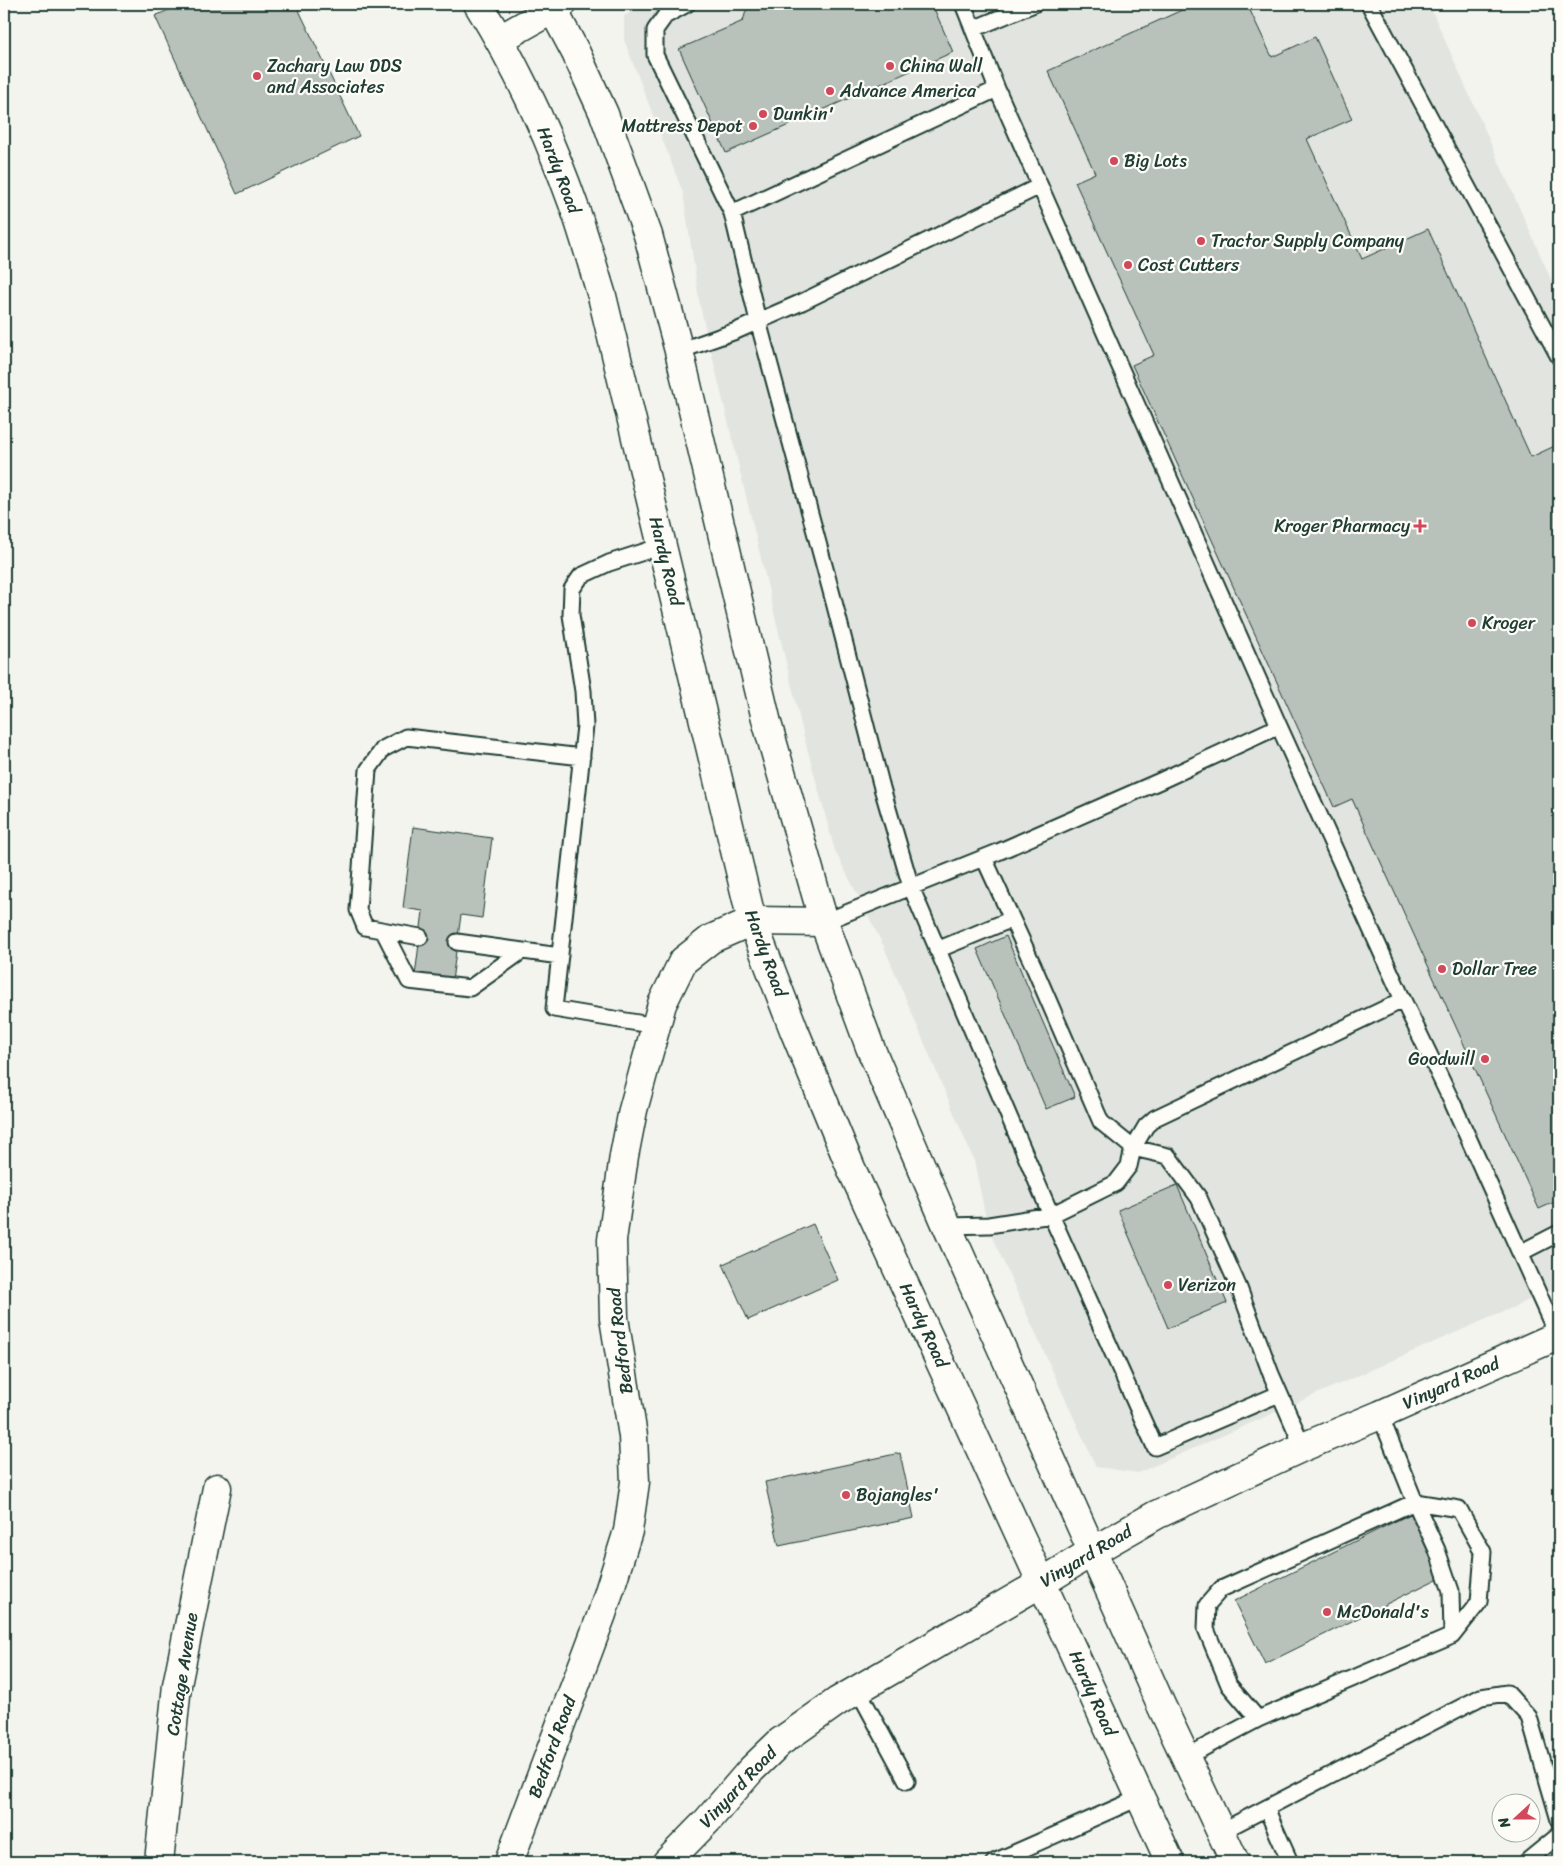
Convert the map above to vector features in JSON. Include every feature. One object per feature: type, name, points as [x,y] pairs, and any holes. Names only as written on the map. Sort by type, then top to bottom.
[{"type":"main road","name":"Hardy Road","points":[[478,4],[500,39],[541,124],[575,209],[602,296],[752,921],[794,1030],[851,1168],[1043,1582],[1170,1862]]},
{"type":"main road","points":[[500,39],[555,5],[604,114],[648,235],[679,351],[768,724],[824,922],[870,1046],[947,1226],[1161,1705],[1235,1862]]},
{"type":"main road","name":"Bedford Road","points":[[509,1862],[602,1614],[628,1531],[635,1482],[632,1436],[614,1318],[612,1240],[624,1156],[633,1110],[662,1004],[683,961],[711,939],[752,921],[824,922]]},
{"type":"main road","name":"Vinyard Road","points":[[667,1862],[708,1820],[751,1770],[780,1742],[838,1701],[1156,1515],[1303,1447],[1380,1415],[1558,1335]]},
{"type":"main road","name":"Cottage Avenue","points":[[159,1862],[177,1685],[217,1488]]},
{"type":"lane","points":[[687,4],[665,16],[655,30],[655,55],[732,213],[758,321],[882,788],[911,887],[937,950],[1050,1215],[1155,1448],[1279,1394]]},
{"type":"lane","points":[[963,4],[997,89],[1279,726],[1558,1335]]},
{"type":"lane","points":[[973,29],[1034,4]]},
{"type":"lane","points":[[1369,4],[1559,357]]},
{"type":"lane","points":[[732,213],[997,89]]},
{"type":"lane","points":[[679,351],[758,321],[811,298],[1040,186]]},
{"type":"lane","points":[[656,1026],[554,1009],[585,726],[583,691],[571,615],[572,589],[581,576],[609,563],[662,546]]},
{"type":"lane","points":[[824,922],[984,858],[1160,781],[1279,726]]},
{"type":"lane","points":[[420,937],[384,932],[366,927],[358,910],[368,770],[383,748],[406,737],[582,757]]},
{"type":"lane","points":[[984,858],[1101,1122],[1133,1148],[1168,1156],[1199,1198],[1239,1288],[1279,1394],[1303,1447]]},
{"type":"lane","points":[[937,950],[1012,918]]},
{"type":"lane","points":[[384,932],[409,981],[470,988],[522,951]]},
{"type":"lane","points":[[457,942],[560,956]]},
{"type":"lane","points":[[947,1226],[989,1225],[1050,1215],[1116,1183],[1129,1166],[1133,1148],[1146,1126],[1155,1118],[1404,1000]]},
{"type":"lane","points":[[1520,1253],[1559,1233]]},
{"type":"lane","points":[[1380,1415],[1415,1502],[1437,1550],[1451,1591],[1452,1636]]},
{"type":"lane","points":[[1186,1757],[1258,1719],[1452,1636],[1479,1602],[1483,1552],[1459,1508],[1415,1502],[1221,1588],[1207,1605],[1206,1629],[1229,1685],[1258,1719]]},
{"type":"lane","points":[[858,1690],[907,1782]]},
{"type":"lane","points":[[1222,1831],[1481,1697],[1507,1693],[1528,1717],[1559,1820]]},
{"type":"lane","points":[[994,1862],[1140,1797]]},
{"type":"lane","points":[[1266,1808],[1290,1862]]},
{"type":"lane","points":[[1526,1862],[1559,1835]]},
{"type":"shaded area","points":[[645,4],[1429,4],[1559,297],[1559,1287],[1138,1473],[1096,1467],[988,1228],[974,1161],[884,947],[835,851],[804,737],[700,306],[683,193],[624,40],[624,16]]},
{"type":"building","name":"Zachary Law DDS and Associates","points":[[182,4],[296,4],[359,136],[237,194],[155,16]]},
{"type":"building","points":[[748,4],[932,4],[953,52],[726,153],[679,49],[743,21]]},
{"type":"building","points":[[1195,4],[1247,4],[1272,57],[1315,37],[1352,119],[1307,139],[1362,259],[1428,229],[1531,457],[1559,444],[1559,1200],[1539,1209],[1352,799],[1334,807],[1132,365],[1154,355],[1075,182],[1095,173],[1048,71]]},
{"type":"building","points":[[413,827],[492,838],[482,918],[461,915],[452,981],[415,976],[423,911],[403,908]]},
{"type":"building","points":[[1006,936],[1075,1097],[1046,1109],[977,949]]},
{"type":"building","points":[[1177,1185],[1227,1303],[1168,1328],[1118,1210]]},
{"type":"building","points":[[813,1224],[838,1280],[748,1320],[723,1264]]},
{"type":"building","points":[[900,1453],[914,1518],[779,1546],[765,1482]]},
{"type":"building","points":[[1412,1513],[1443,1576],[1265,1664],[1234,1601]]},
{"type":"place","name":"China Wall","points":[[890,66]]},
{"type":"place","name":"Zachary Law DDS and Associates","points":[[257,76]]},
{"type":"place","name":"Advance America","points":[[830,91]]},
{"type":"place","name":"Dunkin'","points":[[763,114]]},
{"type":"place","name":"Mattress Depot","points":[[753,126]]},
{"type":"place","name":"Big Lots","points":[[1114,161]]},
{"type":"place","name":"Tractor Supply Company","points":[[1201,241]]},
{"type":"place","name":"Cost Cutters","points":[[1128,265]]},
{"type":"place","name":"Kroger Pharmacy","points":[[1420,526]]},
{"type":"place","name":"Kroger","points":[[1472,623]]},
{"type":"place","name":"Dollar Tree","points":[[1442,969]]},
{"type":"place","name":"Goodwill","points":[[1485,1059]]},
{"type":"place","name":"Verizon","points":[[1168,1285]]},
{"type":"place","name":"Bojangles'","points":[[846,1495]]},
{"type":"place","name":"McDonald's","points":[[1327,1612]]}]
